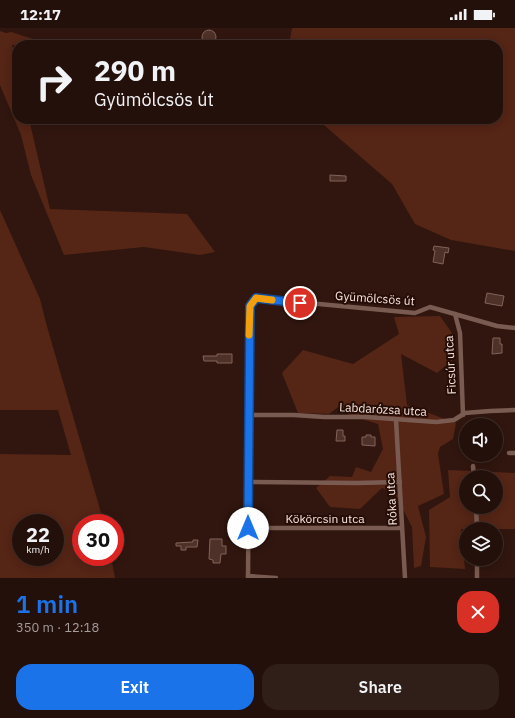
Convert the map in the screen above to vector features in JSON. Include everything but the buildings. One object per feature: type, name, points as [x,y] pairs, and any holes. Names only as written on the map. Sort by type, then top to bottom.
[{"type":"street","name":"Gyümölcsös út","points":[[248,415],[250,306],[256,298],[415,313],[430,308],[497,326],[515,328]]},
{"type":"street","name":"Ficsúr utca","points":[[455,314],[460,333],[463,414]]},
{"type":"street","name":"Labdarózsa utca","points":[[248,415],[366,417],[436,422],[454,420],[465,413],[515,410]]},
{"type":"street","points":[[248,415],[248,577],[276,578]]},
{"type":"street","name":"Róka utca","points":[[396,420],[404,578]]},
{"type":"street","points":[[509,453],[515,453]]},
{"type":"street","points":[[248,482],[400,482]]},
{"type":"street","name":"Kökörcsin utca","points":[[248,528],[402,528]]},
{"type":"street","points":[[477,566],[477,578]]},
{"type":"shaded area","points":[[292,28],[515,28],[515,251],[451,240],[415,224],[392,184],[323,124],[503,124],[503,40],[290,40]]},
{"type":"shaded area","points":[[0,31],[6,33],[11,32],[33,39],[45,40],[12,40],[12,114],[0,85]]},
{"type":"shaded area","points":[[16,124],[30,124],[50,209],[187,214],[215,252],[200,255],[144,247],[64,255],[31,175],[21,135]]},
{"type":"shaded area","points":[[0,210],[40,299],[101,514],[72,514],[72,566],[113,566],[115,578],[0,578],[0,454],[71,455],[58,410],[0,410]]},
{"type":"shaded area","points":[[440,316],[454,336],[454,359],[437,373],[401,354],[407,405],[456,423],[453,439],[440,447],[438,454],[444,494],[418,506],[426,537],[421,566],[414,568],[412,527],[395,494],[382,488],[360,509],[330,507],[316,488],[330,476],[352,477],[356,467],[371,472],[383,449],[378,424],[349,415],[341,405],[329,414],[298,413],[282,373],[303,350],[353,364],[399,334],[394,317]]},
{"type":"shaded area","points":[[448,470],[459,470],[459,514],[503,514],[503,472],[515,473],[515,529],[503,529],[503,522],[459,522],[459,566],[465,566],[465,569],[430,567],[429,510],[450,497]]},
{"type":"slow traffic","points":[[249,335],[250,306],[256,298],[272,300]]},
{"type":"route","points":[[248,528],[250,306],[256,298],[300,303]]}]
